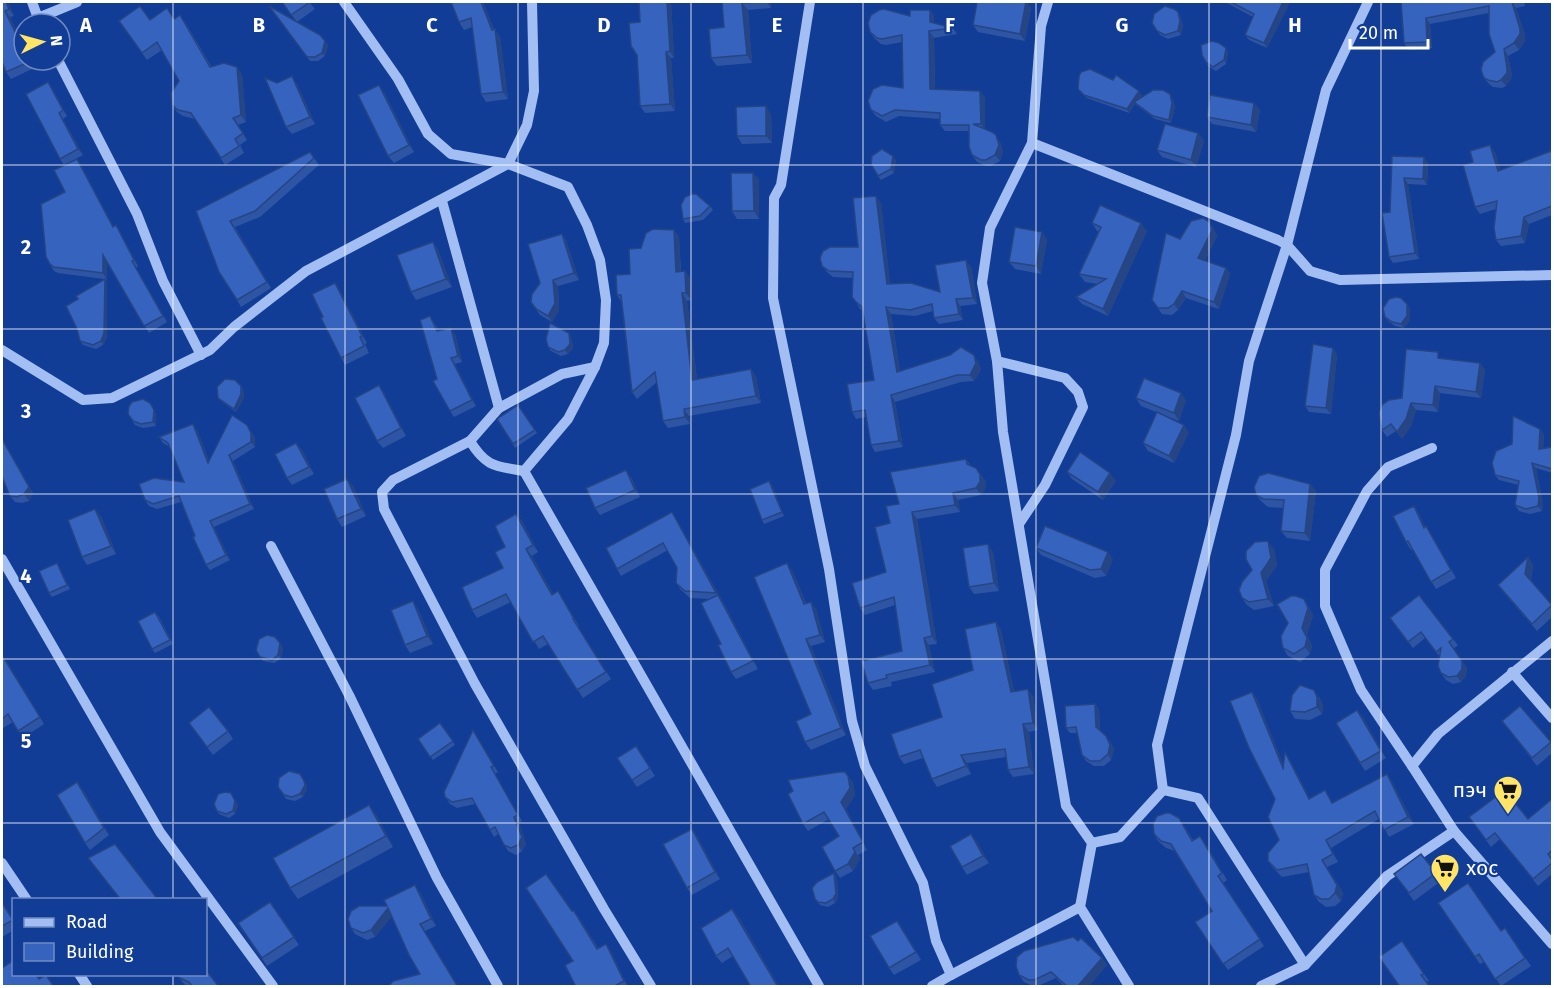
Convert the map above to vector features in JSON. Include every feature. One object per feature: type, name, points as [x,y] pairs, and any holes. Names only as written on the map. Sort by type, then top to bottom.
[{"type":"street","points":[[58,12],[77,2]]},
{"type":"street","points":[[344,2],[398,79],[428,134],[451,154],[508,164],[568,187],[587,225],[600,260],[606,300],[604,343],[595,367],[568,419],[524,471]]},
{"type":"street","points":[[2,350],[83,400],[112,398],[210,350],[234,327],[306,271],[442,201],[508,164],[527,125],[534,91],[532,2]]},
{"type":"street","points":[[810,2],[781,185],[774,198],[773,298],[829,569],[852,721],[864,766],[923,883],[936,941],[951,975]]},
{"type":"street","points":[[1048,2],[1041,26],[1032,144],[990,228],[982,284],[997,361],[1003,432],[1066,806],[1092,843],[1080,908],[1129,987]]},
{"type":"street","points":[[1163,790],[1157,745],[1236,435],[1249,361],[1287,245],[1326,90],[1368,2]]},
{"type":"street","points":[[64,72],[137,214],[163,281],[201,355]]},
{"type":"street","points":[[1032,144],[1278,240],[1287,245],[1310,271],[1340,280],[1552,275]]},
{"type":"street","points":[[442,201],[499,408]]},
{"type":"street","points":[[997,361],[1065,378],[1078,392],[1083,407],[1045,485],[1018,524]]},
{"type":"street","points":[[595,367],[562,374],[499,408],[470,441],[393,480],[382,492],[384,508],[475,684],[651,987]]},
{"type":"street","points":[[470,441],[479,456],[493,466],[524,471]]},
{"type":"street","points":[[1432,448],[1388,467],[1366,491],[1325,570],[1325,606],[1361,690],[1454,831],[1552,944]]},
{"type":"street","points":[[524,471],[819,987]]},
{"type":"street","points":[[271,546],[349,695],[437,878],[498,987]]},
{"type":"street","points":[[2,559],[160,832],[273,987]]},
{"type":"street","points":[[1412,766],[1438,734],[1552,641]]},
{"type":"street","points":[[1512,672],[1552,718]]},
{"type":"street","points":[[1092,843],[1120,837],[1163,790]]},
{"type":"street","points":[[1163,790],[1198,798],[1305,965]]},
{"type":"street","points":[[1268,985],[1305,965],[1387,876],[1454,831]]},
{"type":"street","points":[[2,863],[26,898]]},
{"type":"street","points":[[932,987],[1080,908]]},
{"type":"building","points":[[2,2],[6,2],[9,9],[5,11],[12,26],[12,69],[6,72],[2,62]]},
{"type":"building","points":[[282,2],[310,2],[291,15]]},
{"type":"building","points":[[451,2],[481,2],[492,30],[495,29],[503,92],[481,94],[471,18],[459,22]]},
{"type":"building","points":[[639,2],[667,2],[670,51],[666,52],[670,104],[640,106],[637,55],[631,46],[629,23],[640,22]]},
{"type":"building","points":[[722,2],[756,2],[742,3],[747,55],[711,58],[709,29],[724,27]]},
{"type":"building","points":[[977,2],[1026,2],[1020,34],[973,25]]},
{"type":"building","points":[[1231,2],[1283,2],[1264,43],[1245,35],[1254,14]]},
{"type":"building","points":[[1401,2],[1512,2],[1520,34],[1514,43],[1504,49],[1507,73],[1497,82],[1484,78],[1481,70],[1483,62],[1495,52],[1489,34],[1489,6],[1426,18],[1427,42],[1404,43]]},
{"type":"building","points":[[140,6],[150,20],[167,8],[174,19],[180,15],[210,67],[224,63],[237,67],[241,115],[233,118],[243,133],[235,139],[239,146],[221,158],[191,113],[178,110],[172,105],[171,93],[179,81],[157,42],[142,53],[119,21]]},
{"type":"building","points":[[269,6],[320,35],[325,41],[322,53],[315,57],[307,57]]},
{"type":"building","points":[[1165,6],[1178,12],[1180,21],[1178,31],[1165,35],[1157,31],[1152,23],[1154,14]]},
{"type":"building","points":[[884,9],[910,16],[910,10],[930,10],[930,22],[953,28],[929,31],[930,89],[980,91],[981,124],[973,124],[996,135],[999,145],[995,155],[981,160],[972,155],[969,147],[969,125],[940,125],[940,113],[895,110],[882,116],[871,110],[868,101],[873,89],[882,85],[903,88],[902,35],[882,39],[870,32],[868,23],[871,15]]},
{"type":"building","points":[[1212,41],[1226,48],[1224,60],[1213,67],[1202,55],[1201,45]]},
{"type":"building","points":[[1090,69],[1113,80],[1116,75],[1139,91],[1127,109],[1084,95],[1078,89],[1081,72]]},
{"type":"building","points":[[292,76],[310,117],[286,127],[265,78],[277,83]]},
{"type":"building","points":[[48,82],[63,110],[59,113],[78,149],[60,159],[26,94]]},
{"type":"building","points":[[379,85],[409,145],[388,156],[358,95]]},
{"type":"building","points":[[1153,90],[1163,90],[1170,94],[1172,103],[1169,120],[1153,116],[1134,102]]},
{"type":"building","points":[[1210,95],[1254,103],[1251,125],[1207,117]]},
{"type":"building","points":[[766,106],[766,136],[737,136],[736,107]]},
{"type":"building","points":[[1165,124],[1198,133],[1191,160],[1157,150]]},
{"type":"building","points":[[1490,145],[1498,171],[1551,151],[1552,206],[1524,217],[1521,236],[1496,240],[1494,228],[1497,201],[1475,207],[1463,165],[1473,162],[1470,151]]},
{"type":"building","points":[[882,149],[893,156],[891,169],[878,176],[871,164],[872,156]]},
{"type":"building","points":[[310,152],[314,158],[255,211],[230,221],[267,282],[237,300],[219,272],[196,211]]},
{"type":"building","points":[[1392,156],[1424,157],[1423,179],[1404,178],[1415,253],[1389,257],[1382,213],[1390,212]]},
{"type":"building","points":[[77,159],[113,227],[116,225],[134,260],[132,261],[163,316],[144,326],[103,255],[103,273],[54,267],[46,257],[41,204],[65,192],[54,170]]},
{"type":"building","points":[[731,173],[753,173],[754,211],[732,211]]},
{"type":"building","points":[[696,194],[710,206],[700,216],[683,219],[681,205],[685,197]]},
{"type":"building","points":[[876,196],[887,284],[911,283],[940,292],[935,265],[966,260],[973,298],[956,299],[959,314],[934,318],[932,304],[910,310],[886,307],[897,372],[950,355],[961,347],[974,355],[976,363],[970,375],[957,375],[891,395],[899,441],[871,445],[865,410],[852,412],[847,384],[874,380],[862,307],[852,297],[853,272],[829,271],[822,266],[820,258],[823,251],[830,247],[858,247],[853,198]]},
{"type":"building","points":[[1100,205],[1141,223],[1103,309],[1076,297],[1106,279],[1079,274],[1101,227],[1092,223]]},
{"type":"building","points":[[1203,218],[1210,222],[1212,230],[1198,258],[1226,268],[1214,302],[1182,291],[1174,304],[1168,308],[1158,308],[1152,300],[1166,233],[1180,239],[1191,221]]},
{"type":"building","points":[[1015,227],[1042,232],[1036,266],[1009,262]]},
{"type":"building","points":[[653,229],[674,230],[676,272],[685,271],[686,293],[682,293],[692,380],[751,369],[756,396],[684,409],[685,417],[663,421],[655,372],[632,392],[621,295],[617,295],[616,275],[630,274],[629,249],[641,248],[646,233]]},
{"type":"building","points":[[562,234],[574,273],[553,280],[555,303],[548,316],[536,309],[531,302],[532,294],[540,283],[528,244]]},
{"type":"building","points":[[433,242],[446,279],[411,292],[397,255]]},
{"type":"building","points":[[105,279],[104,333],[101,341],[93,345],[80,341],[66,306],[78,299],[76,296]]},
{"type":"building","points":[[335,283],[362,336],[360,337],[364,346],[341,358],[312,294]]},
{"type":"building","points":[[1401,298],[1407,304],[1407,316],[1401,324],[1385,317],[1383,308],[1389,299]]},
{"type":"building","points":[[430,316],[437,331],[451,328],[458,356],[451,358],[472,400],[450,411],[433,381],[437,379],[420,320]]},
{"type":"building","points":[[550,323],[569,333],[570,344],[565,350],[558,352],[548,347],[546,339]]},
{"type":"building","points":[[1313,344],[1333,348],[1326,408],[1305,406]]},
{"type":"building","points":[[1406,349],[1438,352],[1438,358],[1480,363],[1476,392],[1435,386],[1433,405],[1411,403],[1406,419],[1397,432],[1391,424],[1382,430],[1379,413],[1382,405],[1389,400],[1402,398]]},
{"type":"building","points":[[1144,378],[1181,393],[1174,413],[1136,398]]},
{"type":"building","points":[[225,379],[235,380],[241,386],[241,394],[234,409],[218,398],[217,387]]},
{"type":"building","points":[[379,385],[401,428],[377,441],[355,398]]},
{"type":"building","points":[[143,399],[150,403],[154,410],[153,422],[141,424],[133,421],[128,414],[132,402]]},
{"type":"building","points":[[518,405],[535,430],[513,444],[497,419]]},
{"type":"building","points":[[1157,412],[1184,425],[1169,456],[1143,443]]},
{"type":"building","points":[[232,415],[247,425],[251,433],[251,442],[229,455],[250,504],[210,521],[226,555],[206,565],[193,537],[195,536],[179,496],[153,504],[145,500],[139,484],[154,478],[184,482],[168,443],[159,437],[193,424],[208,463]]},
{"type":"building","points":[[1513,416],[1540,429],[1539,449],[1552,447],[1552,469],[1532,463],[1539,498],[1538,506],[1526,509],[1515,505],[1519,481],[1495,475],[1492,463],[1496,451],[1512,444]]},
{"type":"building","points":[[2,439],[29,487],[24,494],[17,497],[10,496],[2,477]]},
{"type":"building","points":[[296,443],[309,467],[287,478],[275,454]]},
{"type":"building","points":[[1080,452],[1110,473],[1098,492],[1067,472]]},
{"type":"building","points":[[966,459],[967,464],[976,468],[980,474],[980,482],[976,488],[953,493],[955,505],[912,512],[932,636],[924,638],[930,665],[886,675],[887,678],[868,683],[861,661],[902,651],[894,597],[860,608],[852,583],[886,572],[875,527],[890,523],[886,506],[899,504],[890,472]]},
{"type":"building","points":[[626,470],[635,490],[595,508],[586,488]]},
{"type":"building","points":[[1268,473],[1310,484],[1305,533],[1281,531],[1284,500],[1263,499],[1256,495],[1254,487],[1259,476]]},
{"type":"building","points":[[347,479],[361,509],[337,519],[324,489]]},
{"type":"building","points":[[769,481],[782,512],[762,520],[750,489]]},
{"type":"building","points":[[1414,506],[1424,528],[1426,526],[1451,570],[1431,582],[1393,516]]},
{"type":"building","points":[[95,509],[111,546],[82,557],[68,520]]},
{"type":"building","points":[[672,512],[716,593],[685,591],[676,583],[677,568],[663,543],[617,569],[606,548]]},
{"type":"building","points":[[516,514],[533,545],[526,549],[552,595],[558,591],[606,672],[577,690],[543,636],[533,642],[506,594],[472,610],[462,587],[503,568],[495,552],[505,547],[495,526]]},
{"type":"building","points":[[1045,526],[1108,552],[1101,569],[1090,570],[1036,548]]},
{"type":"building","points":[[1268,541],[1271,558],[1261,573],[1268,599],[1249,602],[1242,598],[1239,590],[1242,582],[1252,570],[1246,559],[1246,551],[1255,542]]},
{"type":"building","points":[[988,544],[994,583],[969,587],[963,548]]},
{"type":"building","points":[[1528,557],[1525,574],[1552,605],[1532,624],[1498,585]]},
{"type":"building","points":[[57,563],[67,585],[49,593],[39,571]]},
{"type":"building","points":[[787,563],[804,604],[811,602],[820,635],[806,639],[841,728],[805,742],[796,721],[811,714],[754,577]]},
{"type":"building","points":[[718,595],[753,661],[731,672],[718,645],[721,644],[701,603]]},
{"type":"building","points":[[1419,595],[1453,639],[1449,642],[1462,661],[1462,669],[1457,676],[1448,677],[1441,673],[1438,666],[1441,648],[1436,652],[1421,632],[1408,642],[1390,618]]},
{"type":"building","points":[[1291,596],[1304,599],[1308,608],[1302,628],[1307,638],[1305,647],[1294,654],[1283,648],[1281,636],[1288,623],[1277,604]]},
{"type":"building","points":[[413,601],[427,636],[405,645],[391,610]]},
{"type":"building","points":[[155,612],[170,640],[152,649],[138,621]]},
{"type":"building","points":[[996,622],[1011,692],[1028,689],[1033,723],[1023,724],[1029,767],[1008,770],[1005,749],[961,755],[966,766],[932,779],[920,750],[899,757],[891,734],[942,717],[932,684],[973,670],[965,629]]},
{"type":"building","points":[[267,635],[275,637],[280,643],[278,655],[272,660],[260,657],[256,650],[259,639]]},
{"type":"building","points":[[2,655],[40,717],[18,731],[8,714],[2,719]]},
{"type":"building","points":[[1300,685],[1314,690],[1317,707],[1305,712],[1290,711],[1292,695]]},
{"type":"building","points":[[1252,692],[1283,768],[1285,752],[1309,799],[1325,790],[1332,803],[1387,774],[1408,817],[1384,830],[1375,811],[1326,840],[1333,854],[1322,860],[1337,885],[1335,893],[1329,899],[1321,899],[1314,895],[1307,864],[1277,870],[1268,861],[1268,853],[1279,840],[1268,817],[1275,799],[1249,748],[1230,701]]},
{"type":"building","points":[[1095,704],[1096,727],[1106,736],[1110,745],[1108,754],[1100,761],[1090,761],[1082,755],[1076,727],[1066,728],[1065,706]]},
{"type":"building","points":[[1520,706],[1551,742],[1532,758],[1502,721]]},
{"type":"building","points":[[209,707],[228,731],[207,747],[189,723]]},
{"type":"building","points":[[1357,710],[1381,751],[1360,763],[1336,723]]},
{"type":"building","points":[[440,723],[453,741],[430,757],[418,739]]},
{"type":"building","points":[[473,730],[518,815],[514,817],[522,837],[518,845],[511,848],[504,845],[495,827],[490,830],[472,798],[452,802],[445,797],[444,792]]},
{"type":"building","points":[[636,746],[650,768],[632,780],[617,758]]},
{"type":"building","points":[[289,771],[300,774],[305,785],[300,794],[292,797],[284,795],[278,787],[279,778]]},
{"type":"building","points":[[845,772],[848,776],[850,788],[841,802],[863,842],[853,848],[855,852],[848,864],[835,871],[822,847],[839,836],[824,812],[803,824],[788,794],[793,791],[788,780]]},
{"type":"building","points":[[77,782],[104,828],[85,843],[57,795]]},
{"type":"building","points":[[1505,790],[1528,819],[1552,799],[1552,850],[1548,854],[1552,863],[1533,879],[1495,833],[1486,840],[1469,817]]},
{"type":"building","points":[[231,793],[235,801],[233,811],[226,814],[217,811],[214,804],[218,794]]},
{"type":"building","points":[[369,805],[386,836],[290,888],[273,858]]},
{"type":"building","points":[[1166,813],[1179,818],[1192,841],[1200,836],[1222,873],[1218,876],[1260,939],[1223,964],[1195,922],[1212,911],[1171,844],[1161,841],[1154,834],[1153,824],[1157,816]]},
{"type":"building","points":[[692,829],[715,872],[687,888],[663,844]]},
{"type":"building","points":[[971,834],[983,856],[962,867],[950,846]]},
{"type":"building","points":[[115,844],[156,897],[119,898],[88,858]]},
{"type":"building","points":[[1421,854],[1436,873],[1409,893],[1394,874]]},
{"type":"building","points":[[834,873],[836,894],[826,903],[818,902],[812,888],[817,882]]},
{"type":"building","points":[[546,874],[574,911],[597,949],[606,944],[624,981],[613,987],[576,987],[565,965],[573,961],[526,888]]},
{"type":"building","points":[[1468,883],[1501,931],[1505,928],[1525,958],[1495,979],[1479,954],[1475,957],[1438,903]]},
{"type":"building","points":[[415,885],[431,919],[420,924],[458,987],[388,987],[393,981],[420,974],[388,908],[371,930],[363,933],[351,928],[348,919],[351,911],[359,906],[387,906],[384,900]]},
{"type":"building","points":[[270,902],[294,937],[262,958],[238,923]]},
{"type":"building","points":[[2,903],[12,921],[2,926]]},
{"type":"building","points":[[732,909],[778,987],[751,987],[728,948],[716,956],[701,928]]},
{"type":"building","points":[[897,921],[916,952],[889,968],[870,936]]},
{"type":"building","points":[[1073,937],[1078,941],[1081,938],[1102,958],[1077,987],[1068,987],[1051,972],[1034,980],[1019,975],[1016,966],[1017,957],[1024,951]]},
{"type":"building","points":[[1402,941],[1430,987],[1400,987],[1379,957]]},
{"type":"building","points":[[12,961],[12,976],[37,976],[39,979],[47,976],[54,987],[2,987],[2,968]]},
{"type":"building","points":[[207,971],[219,987],[193,987],[189,982],[178,976],[207,976]]},
{"type":"place","name":"пэч","points":[[1508,816]]},
{"type":"place","name":"хос","points":[[1445,894]]}]
